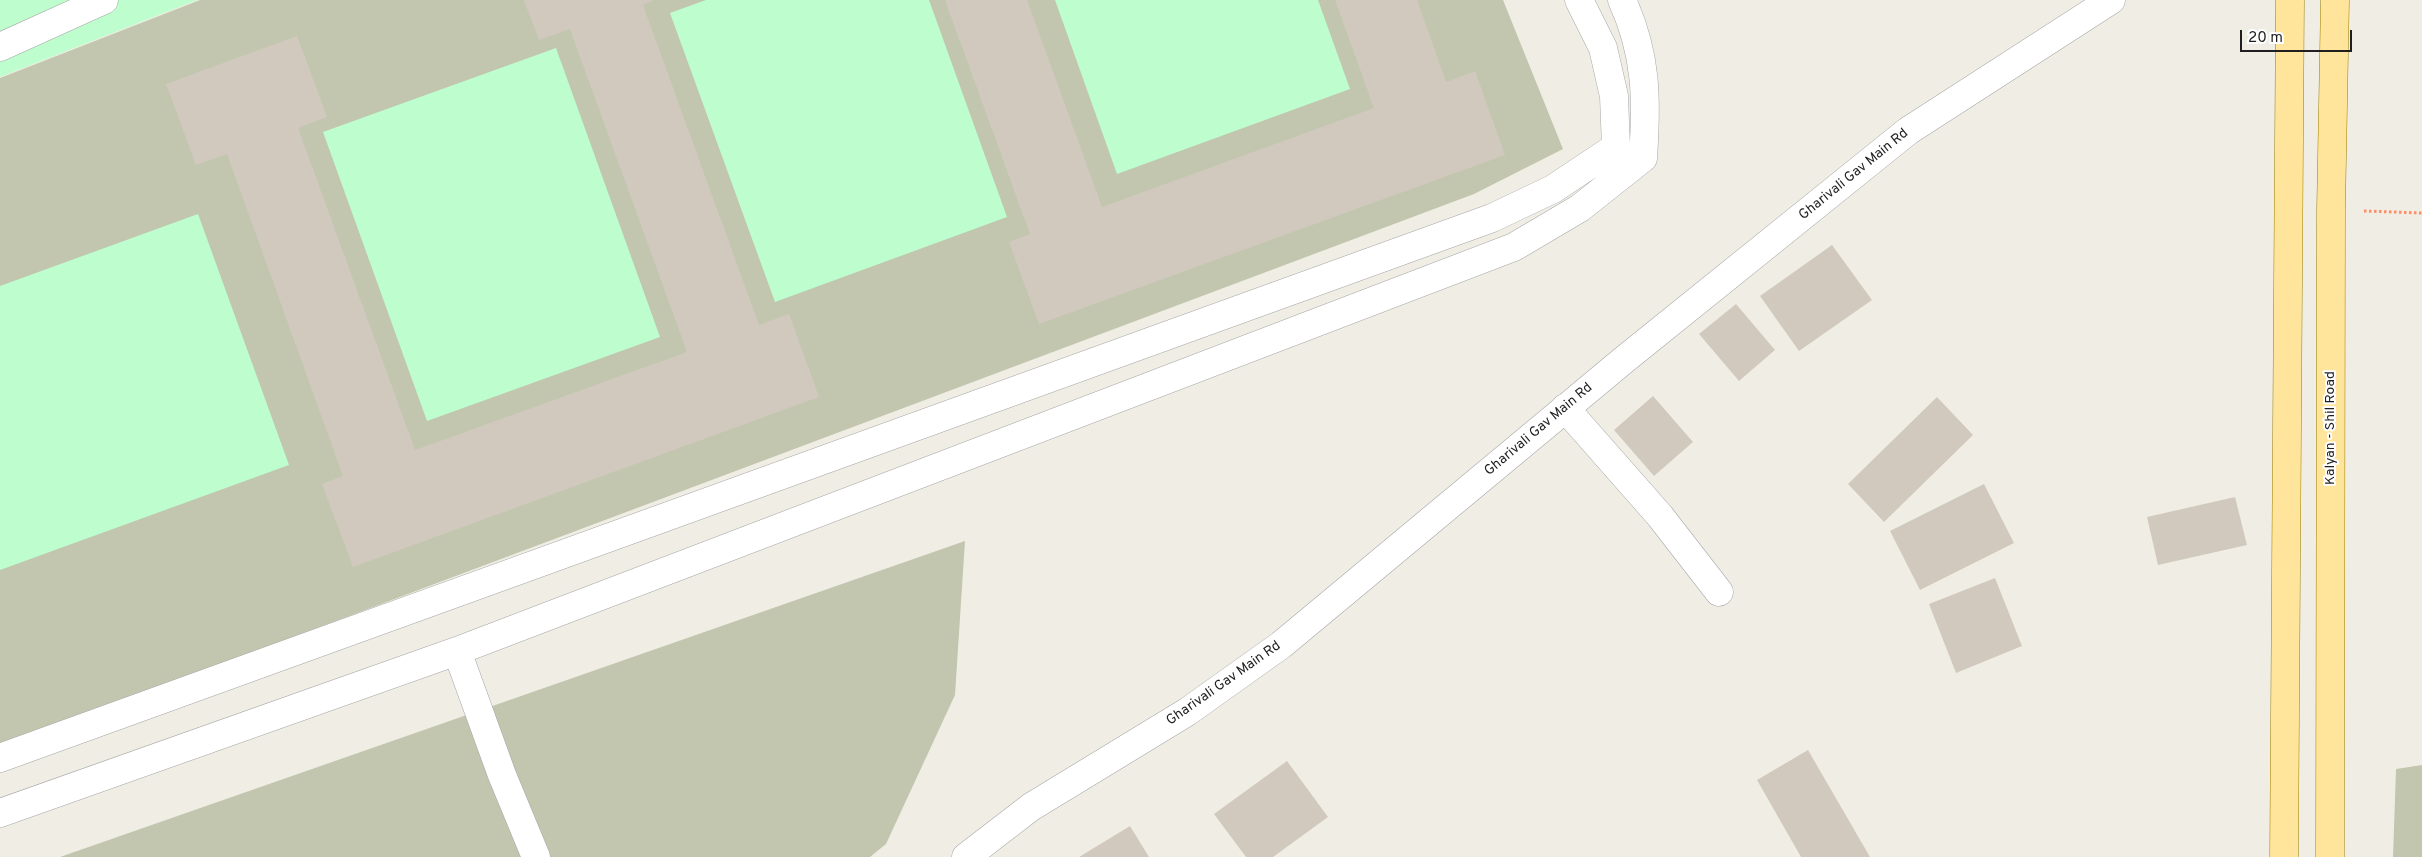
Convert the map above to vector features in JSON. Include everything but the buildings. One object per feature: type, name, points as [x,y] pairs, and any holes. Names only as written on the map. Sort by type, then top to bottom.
[{"type":"main road","points":[[2284,857],[2290,0]]},
{"type":"main road","name":"Kalyan - Shil Road","points":[[2330,857],[2331,210],[2334,0]]},
{"type":"street","points":[[0,47],[104,0]]},
{"type":"street","points":[[1579,0],[1603,48],[1614,96],[1616,147]]},
{"type":"street","points":[[0,813],[456,651],[1514,247],[1580,208],[1643,158],[1647,104],[1641,53],[1622,0]]},
{"type":"street","name":"Gharivali Gav Main Rd","points":[[967,857],[1031,808],[1187,712],[1281,645],[1565,408],[1908,131],[2111,0]]},
{"type":"street","points":[[1616,147],[1643,158]]},
{"type":"street","points":[[0,758],[1492,218],[1553,189],[1616,147]]},
{"type":"street","points":[[1565,408],[1660,516],[1719,592]]},
{"type":"street","points":[[456,651],[502,775],[536,857]]},
{"type":"path","points":[[2331,210],[2422,213]]},
{"type":"shaded area","points":[[200,0],[1503,0],[1563,149],[1474,194],[0,747],[0,78]]},
{"type":"shaded area","points":[[965,541],[955,695],[886,844],[870,857],[60,857]]},
{"type":"shaded area","points":[[2422,765],[2422,857],[2393,857],[2396,769]]},
{"type":"green space","points":[[0,0],[197,0],[0,77]]},
{"type":"green space","points":[[706,0],[929,0],[1007,217],[775,302],[670,13]]},
{"type":"green space","points":[[1055,0],[1318,0],[1350,89],[1117,174]]},
{"type":"green space","points":[[556,48],[660,337],[427,421],[323,132]]},
{"type":"green space","points":[[198,214],[289,465],[0,570],[0,286]]}]
